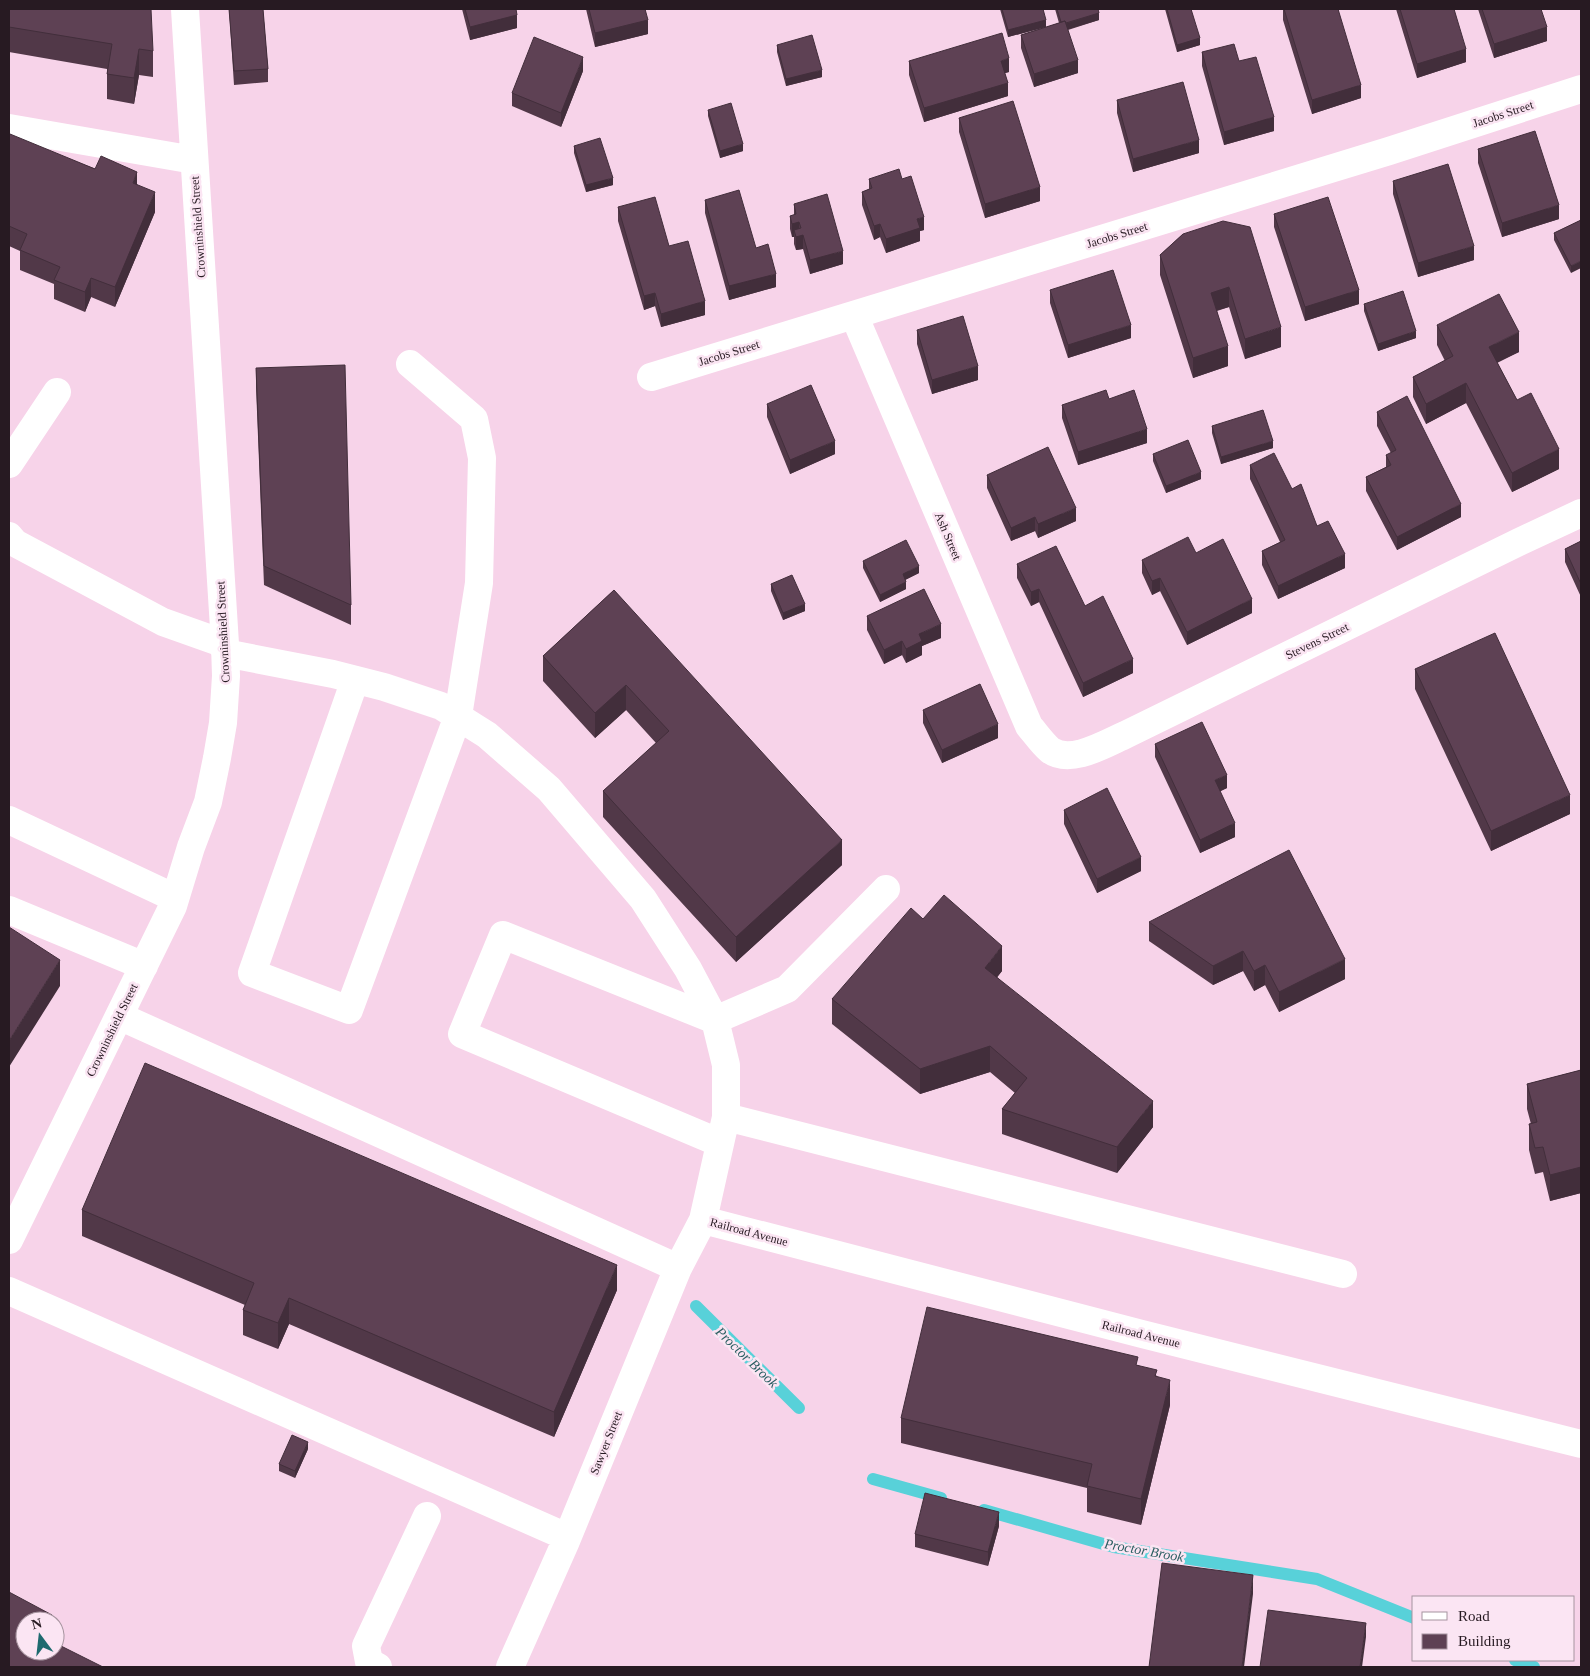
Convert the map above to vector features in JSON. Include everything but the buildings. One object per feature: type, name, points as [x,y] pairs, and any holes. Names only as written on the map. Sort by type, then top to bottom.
[{"type":"street","name":"Crowninshield Street","points":[[9,1240],[173,906],[191,847],[208,802],[216,767],[224,704],[225,648],[184,9]]},
{"type":"street","name":"Jacobs Street","points":[[651,377],[1389,151],[1581,89]]},
{"type":"street","points":[[9,128],[194,160]]},
{"type":"street","name":"Ash Street","points":[[854,315],[1029,726],[1051,750]]},
{"type":"street","points":[[355,680],[252,973],[350,1010],[458,716],[479,583],[482,458],[474,418],[410,364]]},
{"type":"street","points":[[9,464],[57,392]]},
{"type":"street","name":"Stevens Street","points":[[1051,750],[1060,755],[1080,754],[1113,740],[1581,513]]},
{"type":"street","name":"Sawyer Street","points":[[9,536],[15,543],[162,622],[225,648],[384,687],[441,706],[487,735],[549,789],[643,899],[688,969],[715,1020],[726,1065],[723,1130],[702,1220],[678,1268],[567,1537],[510,1667]]},
{"type":"street","points":[[9,820],[175,898]]},
{"type":"street","points":[[886,889],[787,989],[715,1020],[503,935],[462,1034],[723,1130],[1343,1274]]},
{"type":"street","points":[[9,910],[144,966]]},
{"type":"street","points":[[119,1016],[678,1268]]},
{"type":"street","name":"Railroad Avenue","points":[[702,1220],[1142,1334],[1581,1444]]},
{"type":"street","points":[[9,1291],[567,1537]]},
{"type":"street","points":[[378,1667],[369,1662],[366,1646],[427,1516]]},
{"type":"waterway","name":"Proctor Brook","points":[[696,1306],[799,1408]]},
{"type":"waterway","name":"Proctor Brook","points":[[873,1479],[941,1498]]},
{"type":"waterway","name":"Proctor Brook","points":[[984,1510],[1114,1547],[1317,1579],[1412,1617]]},
{"type":"waterway","name":"Proctor Brook","points":[[1518,1661],[1534,1667]]}]
